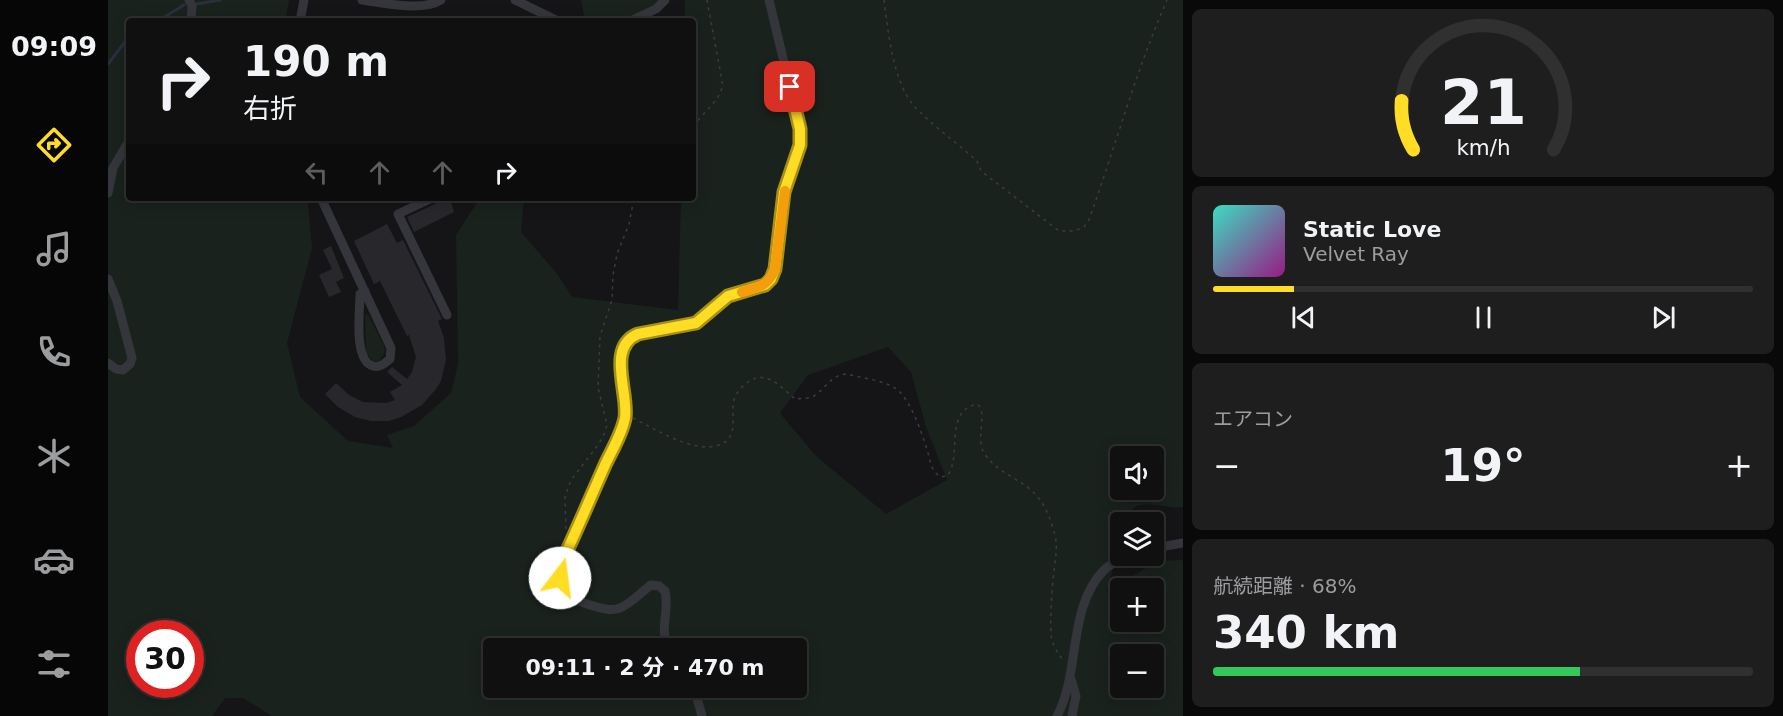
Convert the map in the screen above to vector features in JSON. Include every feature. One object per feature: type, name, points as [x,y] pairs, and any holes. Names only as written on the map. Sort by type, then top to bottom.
[{"type":"street","points":[[189,0],[192,6],[191,18]]},
{"type":"street","points":[[301,18],[304,0]]},
{"type":"street","points":[[362,0],[422,6],[441,0]]},
{"type":"street","points":[[515,0],[552,18]]},
{"type":"street","points":[[636,18],[656,9],[665,0]]},
{"type":"street","points":[[664,638],[663,627],[667,600],[665,591],[659,586],[651,585],[620,608],[609,610],[578,602],[566,592],[560,578],[560,566],[626,414],[622,352],[631,337],[696,323],[728,296],[765,285],[771,279],[775,269],[784,192],[800,145],[800,137],[787,70],[769,0]]},
{"type":"street","points":[[108,193],[113,168],[126,146]]},
{"type":"street","points":[[322,201],[365,291],[391,348],[390,359],[380,366],[374,366],[364,360],[360,350],[360,294],[365,291]]},
{"type":"street","points":[[426,201],[398,214],[447,315]]},
{"type":"street","points":[[108,279],[117,301],[132,358],[130,364],[123,370],[116,369],[108,363]]},
{"type":"street","points":[[1164,546],[1183,543]]},
{"type":"street","points":[[1057,716],[1071,679],[1081,613],[1093,584],[1110,566]]},
{"type":"street","points":[[1071,679],[1076,696],[1072,716]]},
{"type":"street","points":[[697,698],[702,716]]},
{"type":"path","points":[[696,123],[717,99],[723,86],[707,0]]},
{"type":"path","points":[[884,0],[887,25],[900,78],[903,88],[914,105],[977,161],[981,171],[1045,221],[1063,232],[1084,227],[1089,220],[1112,157],[1131,92],[1167,0]]},
{"type":"path","points":[[571,542],[564,516],[565,497],[571,480],[603,437],[607,425],[598,387],[600,336],[612,300],[617,254],[629,224],[633,201]]},
{"type":"path","points":[[626,414],[669,438],[708,446],[719,445],[732,433],[734,399],[745,384],[753,379],[762,377],[771,379],[795,399],[814,396],[833,378],[846,374],[890,385],[903,395],[922,434],[932,468],[935,474],[941,477],[947,476],[954,465],[954,439],[959,418],[971,405],[981,406],[983,411],[980,438],[984,453],[990,462],[1035,494],[1043,504],[1049,519],[1057,549],[1053,575],[1051,639],[1058,653],[1072,669]]},
{"type":"shaded area","points":[[108,0],[289,0],[286,18],[126,18],[126,201],[306,201],[312,248],[287,343],[300,397],[348,441],[393,448],[387,435],[414,426],[451,393],[458,364],[456,235],[478,201],[524,201],[521,232],[558,275],[572,297],[678,310],[681,201],[696,201],[696,18],[685,18],[685,0],[1183,0],[1183,507],[1149,504],[1134,507],[1130,512],[1110,512],[1110,566],[1114,566],[1107,592],[1110,590],[1110,632],[1164,632],[1164,578],[1130,578],[1149,566],[1164,566],[1164,561],[1183,560],[1183,716],[272,716],[243,698],[225,698],[212,716],[108,716]],"holes":[[[888,347],[911,372],[926,427],[947,480],[886,514],[816,456],[780,413],[808,375]]]},
{"type":"shaded area","points":[[581,0],[668,0],[625,18],[584,18]]},
{"type":"shaded area","points":[[368,314],[385,348],[379,361],[373,361],[366,353],[365,315]]},
{"type":"building","points":[[438,201],[451,201],[454,212],[414,232],[407,217]]},
{"type":"building","points":[[387,224],[397,243],[403,240],[442,319],[438,321],[444,338],[446,360],[441,381],[422,405],[389,421],[371,421],[355,417],[338,407],[325,394],[336,383],[349,395],[363,402],[386,403],[395,400],[390,392],[402,385],[387,372],[392,367],[407,379],[412,372],[416,357],[409,335],[407,336],[380,281],[374,284],[354,241]]},
{"type":"building","points":[[331,246],[344,278],[336,282],[341,292],[329,297],[319,275],[332,269],[323,250]]},
{"type":"waterway","points":[[197,4],[220,0]]},
{"type":"waterway","points":[[163,18],[184,5]]},
{"type":"waterway","points":[[108,64],[126,41]]},
{"type":"slow traffic","points":[[742,292],[765,285],[771,279],[775,269],[785,191]]},
{"type":"route","points":[[560,578],[560,566],[624,422],[626,414],[621,362],[625,345],[631,337],[638,334],[696,323],[728,296],[765,285],[771,279],[775,269],[784,192],[800,145],[800,129],[790,87]]}]
